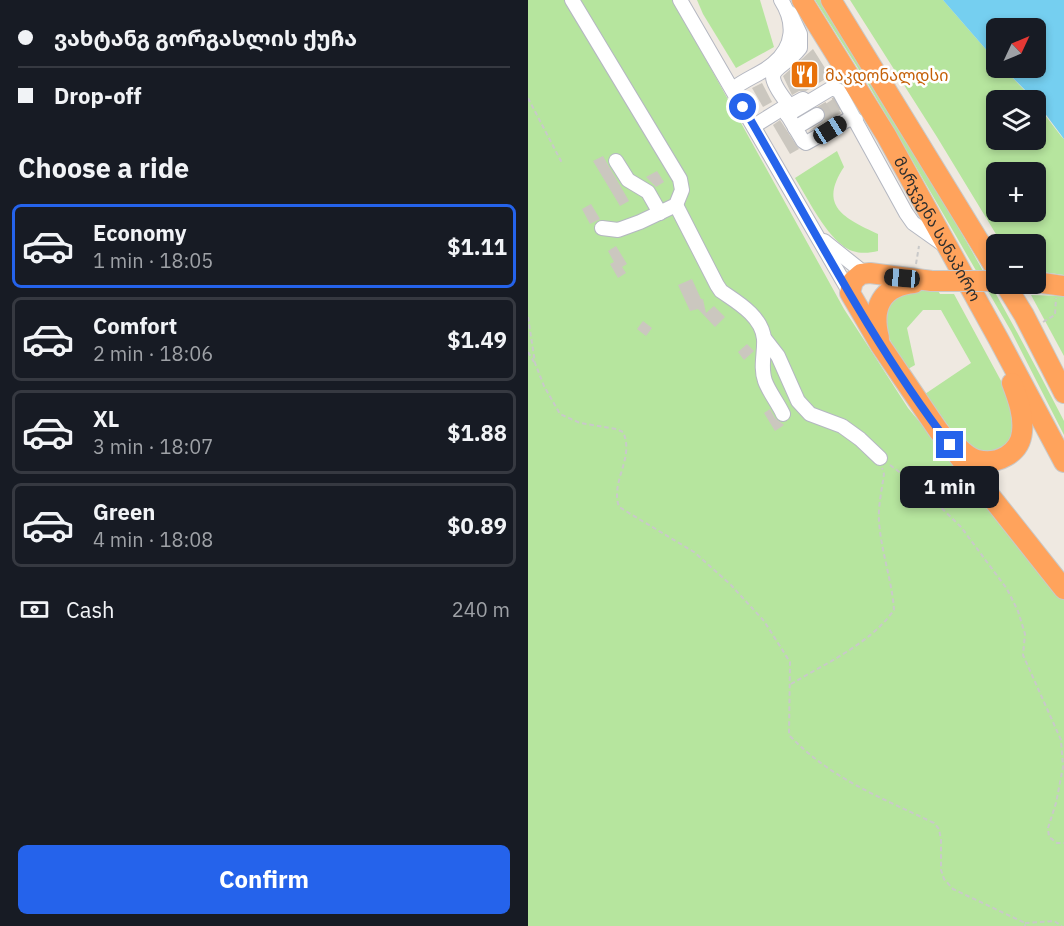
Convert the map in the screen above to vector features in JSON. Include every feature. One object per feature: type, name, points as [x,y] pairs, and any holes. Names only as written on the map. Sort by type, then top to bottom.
[{"type":"highway","name":"მარჯვენა სანაპირო","points":[[831,0],[986,253]]},
{"type":"highway","name":"მარჯვენა სანაპირო","points":[[796,7],[886,135],[1064,462]]},
{"type":"highway","points":[[870,274],[884,285],[876,326],[880,346]]},
{"type":"highway","points":[[986,281],[932,281],[870,274],[853,281],[852,298],[880,346],[938,430],[1064,589]]},
{"type":"highway","points":[[852,298],[865,308],[881,300],[898,285],[932,281]]},
{"type":"highway","name":"მარჯვენა სანაპირო","points":[[1011,294],[1064,393]]},
{"type":"highway","points":[[938,430],[962,452],[975,460],[988,462],[1000,460],[1017,447],[1022,435],[1022,419],[1019,402],[1005,365],[999,339]]},
{"type":"street","points":[[572,0],[680,179],[682,190],[676,205],[660,213],[618,230],[602,228]]},
{"type":"street","points":[[680,0],[852,298]]},
{"type":"street","points":[[781,0],[796,7]]},
{"type":"street","points":[[732,88],[774,63],[788,42],[796,7]]},
{"type":"street","points":[[796,7],[800,48],[772,73],[773,81],[783,97],[788,104],[792,105],[829,83],[834,84],[913,223],[948,248]]},
{"type":"street","points":[[761,71],[806,143],[849,119],[856,120]]},
{"type":"street","points":[[754,126],[832,88],[841,97]]},
{"type":"street","points":[[795,128],[817,115]]},
{"type":"street","points":[[616,161],[628,180],[648,192],[660,213]]},
{"type":"street","points":[[676,205],[717,285],[721,291],[755,318],[764,338],[778,356],[798,401],[810,414],[842,426],[880,458]]},
{"type":"street","points":[[807,221],[835,252],[870,274]]},
{"type":"street","points":[[764,338],[762,357],[765,380],[783,414]]},
{"type":"path","points":[[528,98],[562,163]]},
{"type":"path","points":[[916,269],[919,246]]},
{"type":"path","points":[[1043,322],[1055,315],[1060,290]]},
{"type":"path","points":[[528,317],[535,363]]},
{"type":"path","points":[[528,351],[560,414],[580,423],[623,432],[628,443],[617,489],[619,507],[694,552],[730,584],[764,621],[790,662],[789,735],[815,759],[846,781],[934,823],[939,829],[941,870],[944,879],[953,889],[1025,924],[1054,921],[1062,926]]},
{"type":"path","points":[[791,684],[853,648],[884,625],[894,610],[893,591],[880,534],[879,518],[884,474],[880,458]]},
{"type":"path","points":[[880,458],[922,489],[961,527],[1007,589],[1018,611],[1024,634],[1023,655],[1061,740],[1063,767],[1048,828],[1049,837],[1056,843],[1064,843]]},
{"type":"green space","points":[[528,0],[673,0],[844,309],[908,408],[1064,596],[1064,926],[528,926]]},
{"type":"green space","points":[[697,0],[760,0],[774,47],[736,68]]},
{"type":"green space","points":[[815,0],[821,0],[916,155],[986,277],[986,288],[868,84]]},
{"type":"green space","points":[[850,0],[943,0],[986,49],[986,78],[1013,78],[1024,90],[986,90],[986,150],[1046,150],[1046,116],[1064,139],[1064,275],[1046,273],[1046,234],[996,234],[989,222],[1046,222],[1046,162],[986,162],[986,218]]},
{"type":"green space","points":[[837,151],[844,167],[837,180],[834,201],[845,216],[878,234],[878,251],[869,253],[850,250],[835,239],[822,223],[795,178]]},
{"type":"green space","points":[[935,286],[940,294],[954,294],[1013,403],[1018,429],[1000,458],[964,447],[925,394],[971,363],[941,310],[923,310],[907,328],[915,365],[908,369],[890,338],[885,322],[886,313],[894,297],[906,291]]},
{"type":"green space","points":[[990,294],[995,294],[1036,367],[1064,421],[1064,435]]},
{"type":"green space","points":[[1031,295],[1064,296],[1064,356]]},
{"type":"water","points":[[943,0],[1064,0],[1064,139],[1046,115],[1046,90],[1025,90],[1013,78],[1046,78],[1046,18],[986,18],[986,49]]},
{"type":"building","name":"მაკდონალდსი","points":[[813,49],[830,76],[806,91],[799,91],[792,95],[783,76]]},
{"type":"building","points":[[762,83],[772,102],[763,107],[752,88]]},
{"type":"building","points":[[833,99],[841,113],[808,132],[824,120],[825,111],[821,107]]},
{"type":"building","points":[[780,120],[799,149],[790,154],[773,125]]},
{"type":"building","points":[[603,156],[629,201],[620,206],[593,161]]},
{"type":"building","points":[[657,171],[664,182],[656,187],[646,177]]},
{"type":"building","points":[[591,204],[600,219],[590,224],[582,209]]},
{"type":"building","points":[[616,246],[627,264],[622,267],[626,273],[618,278],[610,264],[614,262],[608,251]]},
{"type":"building","points":[[692,279],[703,299],[706,313],[714,306],[725,317],[715,327],[698,309],[690,311],[678,285]]},
{"type":"building","points":[[643,321],[652,328],[646,336],[637,329]]},
{"type":"building","points":[[747,344],[754,351],[744,360],[738,352]]},
{"type":"building","points":[[770,409],[775,418],[784,425],[775,431],[764,413]]},
{"type":"tunnel","points":[[817,115],[841,101]]},
{"type":"place","name":"მაკდონალდსი","points":[[804,75]]},
{"type":"route","points":[[743,107],[880,346],[950,445]]}]
